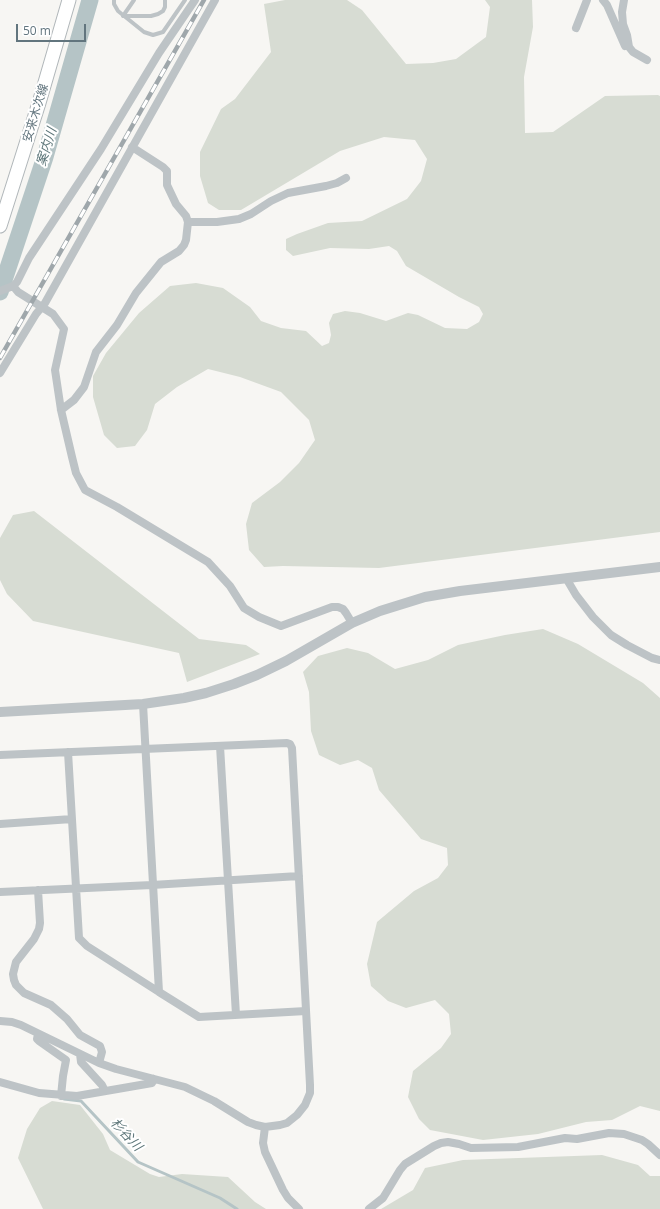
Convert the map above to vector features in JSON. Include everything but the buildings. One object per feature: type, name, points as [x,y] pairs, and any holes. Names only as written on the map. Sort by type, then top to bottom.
[{"type":"main road","name":"安来木次線","points":[[0,226],[39,103],[69,0]]},
{"type":"street","points":[[0,292],[12,286],[21,275],[29,258],[101,149],[159,53],[195,0]]},
{"type":"street","points":[[0,373],[36,314],[45,303],[215,0]]},
{"type":"street","points":[[576,28],[587,0]]},
{"type":"street","points":[[603,0],[607,5],[625,46],[629,47],[633,52],[647,60]]},
{"type":"street","points":[[624,0],[622,12],[623,24],[629,47]]},
{"type":"street","points":[[61,410],[74,400],[84,387],[96,352],[117,325],[136,293],[161,262],[179,251],[184,245],[188,222],[186,216],[176,204],[167,185],[167,171],[132,147]]},
{"type":"street","points":[[188,222],[217,222],[239,219],[251,214],[271,201],[288,193],[338,183],[346,178]]},
{"type":"street","points":[[12,286],[18,292],[53,314],[64,329],[55,370],[61,410],[76,473],[85,490],[117,507],[208,562],[230,586],[244,608],[259,617],[281,626],[332,607],[338,607],[346,612],[352,624]]},
{"type":"street","points":[[0,712],[143,704],[184,698],[206,693],[257,675],[352,624],[380,611],[425,597],[460,591],[660,567]]},
{"type":"street","points":[[566,578],[593,617],[611,635],[652,658],[660,660]]},
{"type":"street","points":[[143,704],[159,992]]},
{"type":"street","points":[[0,755],[290,744],[292,748],[310,1092],[305,1105],[292,1119],[280,1125],[265,1127],[256,1125],[248,1122],[199,1093],[185,1087],[116,1069],[99,1063],[12,1022],[0,1021]]},
{"type":"street","points":[[220,746],[236,1015]]},
{"type":"street","points":[[68,752],[79,938],[87,946],[199,1017],[306,1011]]},
{"type":"street","points":[[0,824],[72,819]]},
{"type":"street","points":[[0,892],[299,876]]},
{"type":"street","points":[[38,890],[39,929],[34,939],[16,962],[13,974],[14,980],[16,985],[24,993],[51,1005],[67,1019],[80,1035],[100,1046],[102,1052],[99,1063]]},
{"type":"street","points":[[38,1034],[37,1039],[39,1041],[66,1060],[61,1096]]},
{"type":"street","points":[[80,1054],[81,1062],[102,1085],[105,1092]]},
{"type":"street","points":[[0,1082],[39,1093],[61,1096],[77,1096],[152,1083],[154,1079]]},
{"type":"street","points":[[265,1127],[263,1143],[265,1152],[283,1190],[288,1198],[299,1209]]},
{"type":"street","points":[[369,1209],[383,1198],[405,1164],[441,1143],[448,1142],[471,1148],[518,1147],[565,1138],[577,1139],[609,1133],[624,1134],[642,1140],[660,1156]]},
{"type":"lane","points":[[114,0],[118,11],[123,16],[144,32],[153,35],[163,32],[184,0]]},
{"type":"lane","points":[[123,16],[134,0]]},
{"type":"lane","points":[[123,16],[151,16],[158,14],[165,7],[165,0]]},
{"type":"shaded area","points":[[285,0],[347,0],[362,10],[406,64],[433,63],[456,59],[486,37],[490,7],[485,0],[532,0],[533,27],[524,77],[525,133],[553,132],[605,96],[660,96],[660,532],[379,568],[264,567],[249,550],[246,524],[252,503],[280,482],[299,463],[315,440],[309,420],[281,392],[240,377],[208,369],[177,387],[155,404],[147,430],[135,446],[117,448],[104,435],[93,397],[93,376],[106,353],[139,313],[170,286],[196,283],[223,288],[250,307],[261,321],[281,328],[306,331],[322,346],[329,343],[331,335],[329,323],[333,314],[345,311],[360,313],[386,321],[408,313],[418,315],[445,328],[467,329],[479,322],[483,314],[479,307],[406,266],[397,251],[389,246],[369,249],[330,248],[293,256],[286,250],[286,239],[297,234],[328,223],[362,221],[407,199],[421,181],[427,159],[415,140],[384,137],[340,151],[241,210],[219,210],[208,203],[200,176],[200,152],[221,109],[235,99],[271,52],[264,4]]},
{"type":"shaded area","points":[[34,511],[199,639],[246,645],[260,654],[187,682],[179,653],[33,621],[7,594],[0,580],[0,538],[13,515]]},
{"type":"shaded area","points":[[543,629],[578,644],[643,683],[660,698],[660,1111],[640,1106],[612,1120],[586,1122],[538,1134],[483,1140],[430,1130],[419,1119],[408,1097],[413,1071],[441,1048],[451,1034],[449,1014],[435,1000],[406,1008],[388,1001],[371,986],[367,964],[377,922],[414,891],[438,878],[448,865],[447,848],[421,839],[379,790],[372,768],[358,760],[340,765],[319,755],[311,731],[309,692],[303,672],[318,656],[347,648],[368,653],[395,669],[428,660],[458,645]]},
{"type":"shaded area","points":[[52,1101],[80,1105],[103,1134],[110,1150],[150,1174],[159,1177],[182,1174],[228,1177],[255,1202],[266,1209],[43,1209],[18,1158],[27,1129],[40,1108]]},
{"type":"shaded area","points":[[602,1155],[638,1165],[650,1176],[660,1176],[660,1209],[381,1209],[413,1190],[425,1168],[463,1160]]},
{"type":"waterway","name":"案内川","points":[[0,292],[45,157],[90,0]]},
{"type":"waterway","name":"杉谷川","points":[[64,1099],[81,1101],[138,1162],[220,1198],[237,1209]]},
{"type":"railway","points":[[0,358],[204,0]]}]
